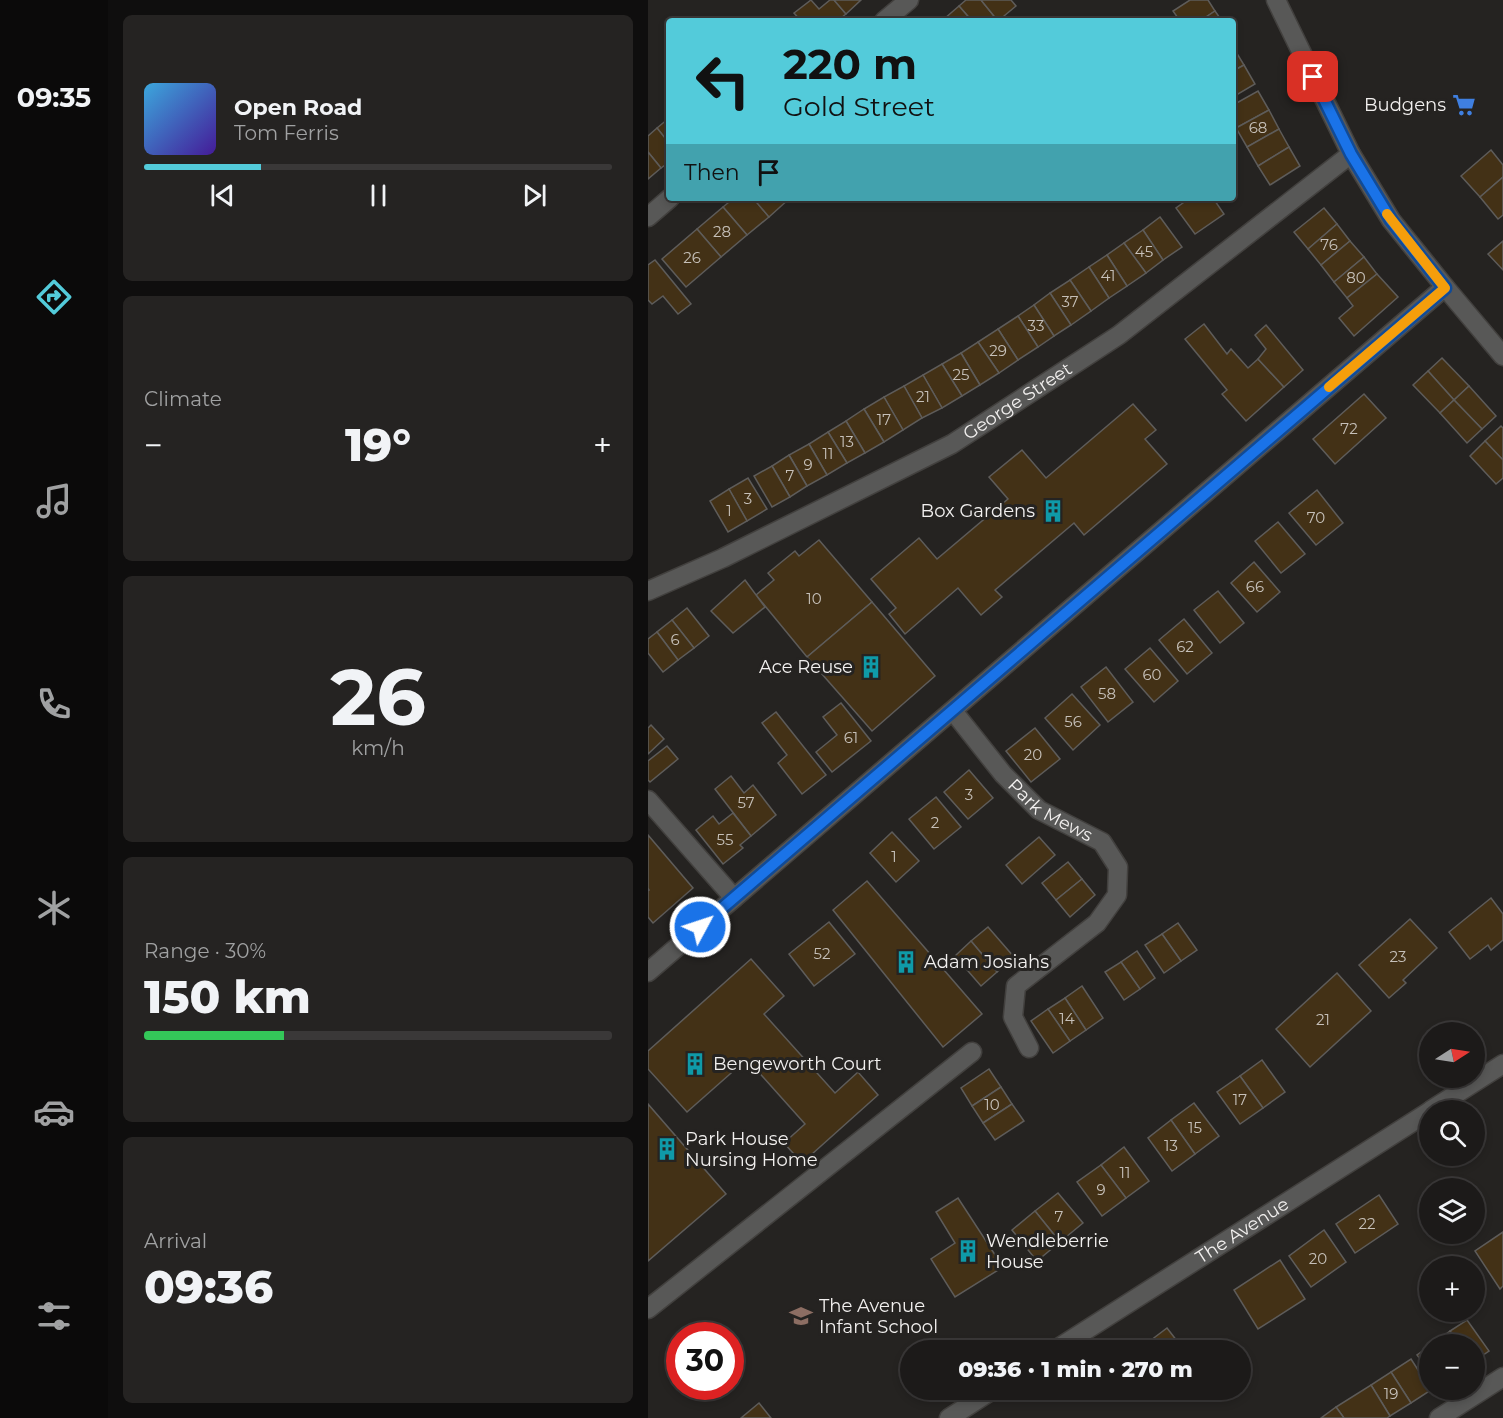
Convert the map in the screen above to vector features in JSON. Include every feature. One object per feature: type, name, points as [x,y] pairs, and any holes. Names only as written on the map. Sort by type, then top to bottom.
[{"type":"street","points":[[888,18],[909,0]]},
{"type":"street","points":[[1276,0],[1351,154],[1391,220],[1503,356]]},
{"type":"street","name":"George Street","points":[[648,591],[723,558],[952,444],[1119,335],[1351,154]]},
{"type":"street","points":[[648,217],[667,201]]},
{"type":"street","points":[[648,972],[1445,288]]},
{"type":"street","name":"Park Mews","points":[[952,711],[1003,774],[1039,810],[1102,842],[1118,867],[1117,895],[1097,923],[1016,986],[1013,1017],[1029,1048]]},
{"type":"street","points":[[648,800],[734,898]]},
{"type":"street","points":[[648,1309],[972,1052]]},
{"type":"street","name":"The Avenue","points":[[1446,1100],[1503,1064]]},
{"type":"street","name":"The Avenue","points":[[1071,1340],[1419,1117]]},
{"type":"street","points":[[1439,1418],[1503,1377]]},
{"type":"street","points":[[949,1418],[977,1400]]},
{"type":"building","points":[[811,0],[819,9],[830,0],[834,0],[846,14],[841,18],[798,18],[794,13]]},
{"type":"building","points":[[834,0],[861,0],[846,14]]},
{"type":"building","points":[[966,0],[981,0],[996,18],[969,18],[959,6]]},
{"type":"building","points":[[981,0],[1011,0],[1016,6],[1002,18],[996,18]]},
{"type":"building","points":[[1190,0],[1208,0],[1215,11],[1204,18],[1178,18],[1173,11]]},
{"type":"building","points":[[959,6],[969,18],[945,18]]},
{"type":"building","points":[[1215,11],[1220,18],[1204,18]]},
{"type":"building","points":[[1236,52],[1244,65],[1236,69]]},
{"type":"building","points":[[1244,65],[1255,84],[1236,95],[1236,69]]},
{"type":"building","points":[[1258,91],[1269,110],[1236,128],[1236,103]]},
{"type":"building","points":[[1269,110],[1279,129],[1247,147],[1236,128]]},
{"type":"building","points":[[666,120],[666,139],[657,128]]},
{"type":"building","points":[[657,128],[666,139],[666,164],[661,168],[648,152],[648,136]]},
{"type":"building","points":[[1279,129],[1289,147],[1258,166],[1247,147]]},
{"type":"building","points":[[1289,147],[1300,166],[1270,185],[1258,166]]},
{"type":"building","points":[[1491,150],[1503,165],[1503,177],[1480,197],[1461,176]]},
{"type":"building","points":[[648,152],[661,168],[648,179]]},
{"type":"building","points":[[1503,177],[1503,215],[1498,219],[1480,197]]},
{"type":"building","points":[[730,201],[756,201],[769,217],[747,235],[723,207]]},
{"type":"building","points":[[756,201],[787,201],[769,217]]},
{"type":"building","points":[[1186,201],[1215,201],[1224,214],[1195,234],[1176,208]]},
{"type":"building","points":[[723,207],[747,235],[721,257],[697,229]]},
{"type":"building","points":[[1324,208],[1337,224],[1308,249],[1294,232]]},
{"type":"building","points":[[1160,217],[1182,247],[1163,260],[1143,230]]},
{"type":"building","points":[[1337,224],[1350,241],[1321,265],[1308,249]]},
{"type":"building","points":[[697,229],[721,257],[686,287],[662,259]]},
{"type":"building","points":[[1143,230],[1163,260],[1146,273],[1124,243]]},
{"type":"building","points":[[1350,241],[1364,257],[1334,282],[1321,265]]},
{"type":"building","points":[[1503,241],[1503,270],[1488,254]]},
{"type":"building","points":[[1124,243],[1146,273],[1127,286],[1107,255]]},
{"type":"building","points":[[1107,255],[1127,286],[1109,298],[1089,267]]},
{"type":"building","points":[[1364,257],[1377,274],[1347,298],[1334,282]]},
{"type":"building","points":[[655,260],[691,304],[678,314],[663,296],[652,304],[648,300],[648,265]]},
{"type":"building","points":[[1089,267],[1109,298],[1091,311],[1070,280]]},
{"type":"building","points":[[1377,274],[1398,297],[1354,336],[1339,318],[1353,306],[1347,298]]},
{"type":"building","points":[[1070,280],[1091,311],[1071,325],[1050,293]]},
{"type":"building","points":[[1050,293],[1071,325],[1054,336],[1034,305]]},
{"type":"building","points":[[1034,305],[1054,336],[1038,347],[1018,316]]},
{"type":"building","points":[[1018,316],[1038,347],[1018,360],[998,329]]},
{"type":"building","points":[[1204,324],[1227,354],[1231,349],[1248,368],[1258,359],[1284,387],[1246,421],[1222,394],[1227,390],[1185,339]]},
{"type":"building","points":[[1266,325],[1303,370],[1284,387],[1258,359],[1266,349],[1255,335]]},
{"type":"building","points":[[998,329],[1018,360],[999,373],[978,342]]},
{"type":"building","points":[[978,342],[999,373],[980,385],[961,353]]},
{"type":"building","points":[[961,353],[980,385],[962,396],[942,364]]},
{"type":"building","points":[[1442,358],[1469,386],[1454,400],[1428,371]]},
{"type":"building","points":[[942,364],[962,396],[942,408],[923,375]]},
{"type":"building","points":[[1428,371],[1454,400],[1440,413],[1413,385]]},
{"type":"building","points":[[923,375],[942,408],[922,418],[904,386]]},
{"type":"building","points":[[904,386],[922,418],[903,430],[884,397]]},
{"type":"building","points":[[1469,386],[1496,416],[1482,429],[1454,400]]},
{"type":"building","points":[[1364,394],[1386,418],[1335,464],[1313,439]]},
{"type":"building","points":[[884,397],[903,430],[884,442],[864,409]]},
{"type":"building","points":[[1454,400],[1482,429],[1467,443],[1440,413]]},
{"type":"building","name":"Box Gardens","points":[[1133,404],[1156,430],[1145,439],[1167,464],[1084,535],[1074,523],[995,590],[1002,597],[981,615],[958,588],[905,634],[889,614],[896,608],[871,579],[919,538],[937,559],[1008,499],[989,477],[1022,450],[1046,478]]},
{"type":"building","points":[[864,409],[884,442],[865,453],[846,421]]},
{"type":"building","points":[[846,421],[865,453],[847,463],[828,432]]},
{"type":"building","points":[[1501,426],[1503,428],[1503,460],[1485,441]]},
{"type":"building","points":[[828,432],[847,463],[827,475],[809,444]]},
{"type":"building","points":[[1485,441],[1503,460],[1503,478],[1496,484],[1470,456]]},
{"type":"building","points":[[809,444],[827,475],[807,486],[789,455]]},
{"type":"building","points":[[789,455],[807,486],[790,497],[772,466]]},
{"type":"building","points":[[772,466],[790,497],[772,507],[754,476]]},
{"type":"building","points":[[748,478],[767,509],[747,521],[729,489]]},
{"type":"building","points":[[729,489],[747,521],[728,532],[710,501]]},
{"type":"building","points":[[1317,490],[1343,523],[1316,545],[1289,513]]},
{"type":"building","points":[[1278,522],[1305,554],[1281,573],[1255,541]]},
{"type":"building","points":[[819,540],[872,602],[807,657],[756,595],[774,580],[768,573],[795,551],[799,556]]},
{"type":"building","points":[[1254,562],[1280,592],[1257,612],[1231,583]]},
{"type":"building","points":[[745,580],[765,607],[733,633],[711,611]]},
{"type":"building","points":[[1218,591],[1244,623],[1220,643],[1194,610]]},
{"type":"building","name":"Ace Reuse","points":[[872,602],[935,676],[872,731],[807,657]]},
{"type":"building","points":[[687,608],[709,636],[694,648],[672,620]]},
{"type":"building","points":[[1184,619],[1212,653],[1187,674],[1159,640]]},
{"type":"building","points":[[672,620],[694,648],[678,660],[657,632]]},
{"type":"building","points":[[657,632],[678,660],[663,672],[648,653],[648,639]]},
{"type":"building","points":[[1150,648],[1178,681],[1154,702],[1125,669]]},
{"type":"building","points":[[1106,667],[1133,702],[1108,722],[1081,687]]},
{"type":"building","points":[[1072,694],[1100,725],[1073,750],[1045,718]]},
{"type":"building","points":[[841,703],[871,741],[832,772],[816,752],[837,735],[823,717]]},
{"type":"building","points":[[776,712],[826,775],[802,794],[778,763],[787,755],[762,723]]},
{"type":"building","points":[[651,725],[664,739],[648,754],[648,728]]},
{"type":"building","points":[[1035,728],[1060,759],[1031,782],[1006,751]]},
{"type":"building","points":[[667,746],[678,759],[650,782],[648,780],[648,761]]},
{"type":"building","points":[[969,770],[993,798],[968,819],[944,792]]},
{"type":"building","points":[[731,776],[744,793],[753,785],[776,815],[751,836],[715,789]]},
{"type":"building","points":[[936,797],[961,827],[934,849],[909,819]]},
{"type":"building","points":[[733,813],[751,836],[740,845],[743,848],[723,864],[696,830],[713,816],[719,824]]},
{"type":"building","points":[[892,832],[919,861],[896,882],[870,853]]},
{"type":"building","points":[[648,835],[693,888],[653,923],[648,917]]},
{"type":"building","points":[[1039,837],[1055,855],[1022,884],[1006,865]]},
{"type":"building","points":[[1068,862],[1082,879],[1056,900],[1042,883]]},
{"type":"building","points":[[1082,879],[1095,895],[1070,917],[1056,900]]},
{"type":"building","name":"Adam Josiahs","points":[[867,881],[982,1014],[943,1047],[833,910]]},
{"type":"building","points":[[1491,898],[1503,914],[1503,940],[1491,950],[1488,945],[1470,959],[1449,932]]},
{"type":"building","points":[[1410,919],[1437,948],[1403,980],[1406,983],[1389,998],[1359,965]]},
{"type":"building","points":[[829,922],[855,954],[814,986],[789,954]]},
{"type":"building","points":[[1178,923],[1197,950],[1181,961],[1162,934]]},
{"type":"building","points":[[988,927],[1014,957],[997,972],[971,941]]},
{"type":"building","points":[[1162,934],[1181,961],[1164,973],[1145,945]]},
{"type":"building","points":[[971,941],[997,972],[981,986],[955,956]]},
{"type":"building","points":[[1137,951],[1155,978],[1140,989],[1121,962]]},
{"type":"building","name":"Bengeworth Court","points":[[751,959],[784,996],[764,1014],[835,1093],[858,1072],[878,1095],[802,1163],[784,1143],[805,1124],[747,1059],[687,1112],[648,1069],[648,1051]]},
{"type":"building","points":[[1121,962],[1140,989],[1124,1000],[1105,972]]},
{"type":"building","points":[[1337,973],[1371,1011],[1310,1067],[1276,1029]]},
{"type":"building","points":[[1082,986],[1103,1018],[1086,1030],[1065,998]]},
{"type":"building","points":[[1065,998],[1086,1030],[1070,1041],[1048,1009]]},
{"type":"building","points":[[1048,1009],[1070,1041],[1053,1053],[1031,1021]]},
{"type":"building","points":[[1262,1060],[1285,1092],[1263,1108],[1240,1076]]},
{"type":"building","points":[[989,1069],[1001,1087],[972,1106],[961,1088]]},
{"type":"building","points":[[1240,1076],[1263,1108],[1240,1124],[1217,1092]]},
{"type":"building","points":[[1001,1087],[1012,1104],[983,1123],[972,1106]]},
{"type":"building","points":[[1194,1103],[1219,1136],[1195,1154],[1171,1120]]},
{"type":"building","name":"Park House Nursing Home","points":[[648,1104],[726,1194],[648,1261]]},
{"type":"building","points":[[1012,1104],[1024,1121],[995,1140],[983,1123]]},
{"type":"building","points":[[1171,1120],[1195,1154],[1172,1171],[1148,1138]]},
{"type":"building","points":[[1124,1147],[1149,1181],[1126,1198],[1101,1165]]},
{"type":"building","points":[[1101,1165],[1126,1198],[1102,1216],[1077,1182]]},
{"type":"building","points":[[1058,1193],[1083,1223],[1060,1242],[1035,1211]]},
{"type":"building","points":[[1379,1195],[1398,1224],[1355,1253],[1336,1224]]},
{"type":"building","name":"Wendleberrie House","points":[[958,1198],[1003,1267],[955,1297],[931,1259],[955,1243],[936,1212]]},
{"type":"building","points":[[1035,1211],[1060,1242],[1037,1261],[1012,1230]]},
{"type":"building","points":[[1324,1230],[1346,1262],[1311,1287],[1289,1256]]},
{"type":"building","points":[[1503,1232],[1503,1286],[1500,1289],[1485,1266],[1485,1256],[1478,1256],[1475,1251]]},
{"type":"building","points":[[1280,1260],[1305,1299],[1258,1329],[1234,1290]]},
{"type":"building","points":[[1464,1322],[1468,1322],[1477,1334],[1452,1334],[1450,1331]]},
{"type":"building","points":[[1167,1328],[1176,1340],[1151,1340]]},
{"type":"building","points":[[1411,1359],[1419,1371],[1419,1398],[1411,1403],[1391,1372]]},
{"type":"building","points":[[1391,1372],[1411,1403],[1390,1416],[1371,1385]]},
{"type":"building","points":[[1371,1385],[1390,1416],[1387,1418],[1344,1418],[1336,1407]]},
{"type":"building","points":[[759,1403],[771,1418],[741,1418]]},
{"type":"building","points":[[1336,1407],[1344,1418],[1321,1418]]},
{"type":"slow traffic","points":[[1329,387],[1445,288],[1387,214]]},
{"type":"place","name":"Budgens","points":[[1464,105]]},
{"type":"place","name":"Box Gardens","points":[[1053,511]]},
{"type":"place","name":"Ace Reuse","points":[[871,667]]},
{"type":"place","name":"Adam Josiahs","points":[[906,962]]},
{"type":"place","name":"Bengeworth Court","points":[[695,1064]]},
{"type":"place","name":"Park House Nursing Home","points":[[667,1149]]},
{"type":"place","name":"Wendleberrie House","points":[[968,1251]]},
{"type":"place","name":"The Avenue Infant School","points":[[801,1316]]},
{"type":"route","points":[[700,927],[1445,288],[1391,220],[1351,154],[1313,77]]}]
